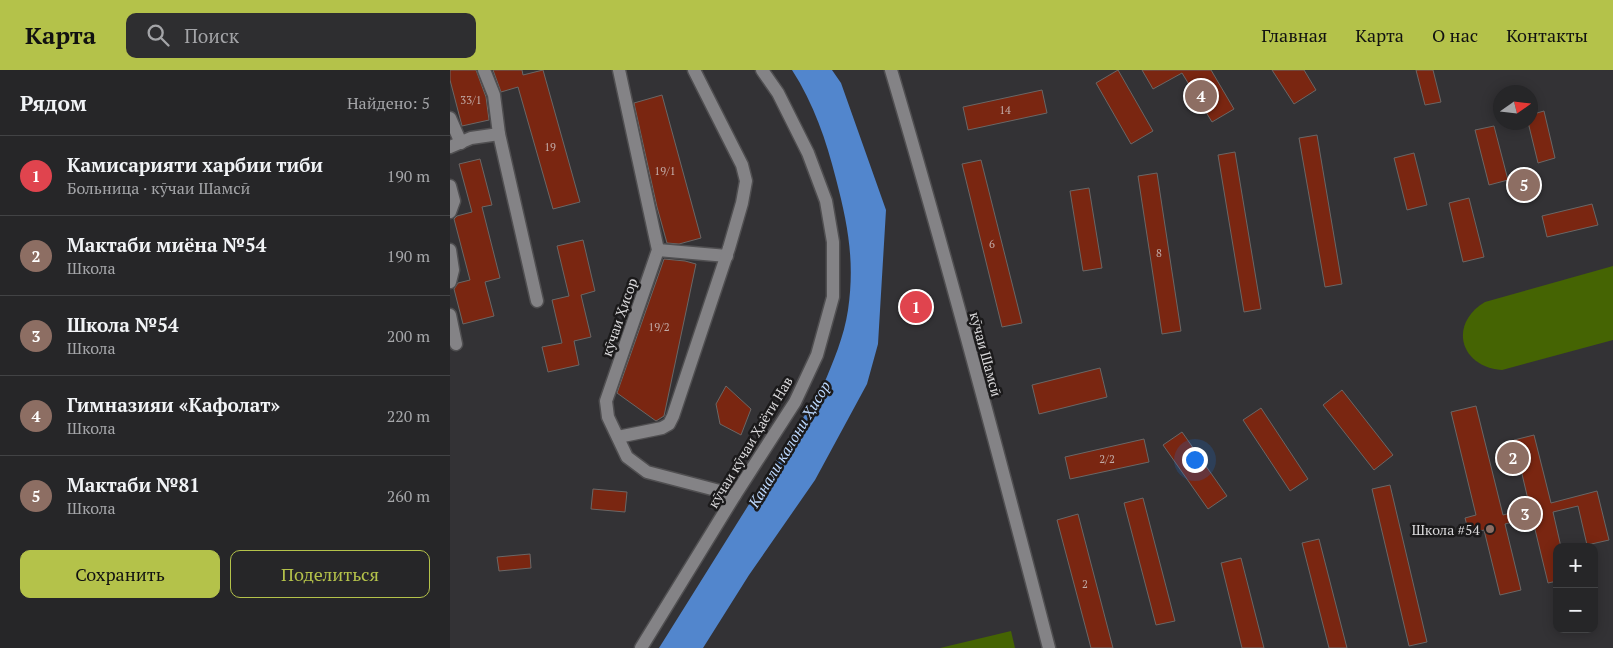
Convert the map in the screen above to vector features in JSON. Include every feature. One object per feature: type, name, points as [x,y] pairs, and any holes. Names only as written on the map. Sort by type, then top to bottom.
[{"type":"street","points":[[484,70],[494,95],[499,134],[537,301]]},
{"type":"street","points":[[619,70],[658,250],[727,256]]},
{"type":"street","points":[[618,437],[657,430],[669,424],[727,256],[742,203],[746,181],[742,166],[694,70]]},
{"type":"street","name":"кӯчаи кӯчаи Ҳаёти Нав","points":[[641,648],[794,402],[817,355],[833,297],[833,242],[826,201],[808,153],[778,93],[762,70]]},
{"type":"street","name":"кӯчаи Шамсӣ","points":[[891,70],[996,445],[1049,648]]},
{"type":"street","points":[[450,118],[456,145],[471,138],[499,134]]},
{"type":"street","points":[[450,186],[454,201],[450,212]]},
{"type":"street","points":[[450,250],[453,270],[450,282]]},
{"type":"street","name":"кӯчаи Ҳисор","points":[[658,250],[606,401],[608,417],[627,457],[647,472],[734,496]]},
{"type":"street","points":[[450,314],[456,344]]},
{"type":"green space","points":[[1613,266],[1613,340],[1502,370],[1488,367],[1476,361],[1468,353],[1464,343],[1463,332],[1466,321],[1473,311],[1485,302]]},
{"type":"green space","points":[[1011,631],[1015,648],[940,648]]},
{"type":"water","name":"Канали калони Ҳисор","points":[[792,70],[832,70],[841,83],[886,210],[878,344],[867,384],[815,480],[749,575],[703,648],[659,648],[823,386],[844,330],[851,276],[844,212],[823,136],[807,96]]},
{"type":"building","points":[[450,70],[476,70],[486,97],[489,120],[462,126],[450,80]]},
{"type":"building","points":[[493,70],[522,70],[523,75],[543,70],[580,202],[553,209],[518,87],[501,92]]},
{"type":"building","points":[[1118,70],[1153,131],[1131,144],[1096,83]]},
{"type":"building","points":[[1142,70],[1211,70],[1234,109],[1212,122],[1182,73],[1153,89]]},
{"type":"building","points":[[1272,70],[1304,70],[1316,90],[1294,104]]},
{"type":"building","points":[[1416,70],[1433,70],[1441,102],[1425,105]]},
{"type":"building","points":[[1042,90],[1047,113],[968,130],[963,107]]},
{"type":"building","points":[[662,95],[701,238],[679,244],[667,243],[634,103]]},
{"type":"building","points":[[1544,111],[1555,158],[1538,163],[1530,130],[1538,130],[1538,113]]},
{"type":"building","points":[[1493,126],[1508,180],[1489,185],[1475,130]]},
{"type":"building","points":[[1317,135],[1342,284],[1325,287],[1299,138]]},
{"type":"building","points":[[1235,152],[1261,309],[1244,312],[1218,155]]},
{"type":"building","points":[[1414,153],[1427,205],[1407,210],[1394,158]]},
{"type":"building","points":[[480,159],[492,205],[482,207],[500,278],[485,282],[494,316],[463,324],[454,289],[458,283],[470,280],[454,219],[457,216],[472,212],[459,164]]},
{"type":"building","points":[[981,160],[1022,323],[1002,327],[962,164]]},
{"type":"building","points":[[1157,173],[1181,331],[1162,334],[1138,176]]},
{"type":"building","points":[[1089,188],[1102,268],[1083,271],[1070,191]]},
{"type":"building","points":[[1469,198],[1484,257],[1463,262],[1449,203]]},
{"type":"building","points":[[1592,204],[1598,225],[1547,237],[1542,216]]},
{"type":"building","points":[[583,240],[595,291],[581,295],[591,337],[574,341],[579,365],[548,372],[542,347],[562,343],[552,300],[569,296],[557,246]]},
{"type":"building","points":[[664,259],[696,264],[664,416],[656,421],[617,393]]},
{"type":"building","points":[[1100,368],[1107,397],[1039,414],[1032,385]]},
{"type":"building","points":[[726,386],[751,409],[741,435],[720,424],[716,404]]},
{"type":"building","points":[[1342,390],[1393,455],[1374,470],[1323,405]]},
{"type":"building","points":[[1476,406],[1503,515],[1530,508],[1514,440],[1534,435],[1551,503],[1597,491],[1609,540],[1587,543],[1578,506],[1553,512],[1560,543],[1553,543],[1553,582],[1548,583],[1532,517],[1505,524],[1521,590],[1500,595],[1484,530],[1469,533],[1465,518],[1476,515],[1451,412]]},
{"type":"building","points":[[1261,408],[1308,479],[1290,491],[1243,420]]},
{"type":"building","points":[[1182,432],[1227,496],[1208,509],[1163,445]]},
{"type":"building","points":[[1144,439],[1149,462],[1070,479],[1065,457]]},
{"type":"building","points":[[1390,485],[1427,642],[1409,646],[1372,489]]},
{"type":"building","points":[[593,489],[627,492],[625,512],[591,509]]},
{"type":"building","points":[[1143,498],[1175,621],[1156,625],[1124,503]]},
{"type":"building","points":[[1078,514],[1113,648],[1091,648],[1057,520]]},
{"type":"building","points":[[1319,539],[1347,648],[1329,648],[1302,543]]},
{"type":"building","points":[[530,554],[531,568],[499,571],[497,557]]},
{"type":"building","points":[[1241,558],[1264,648],[1242,648],[1221,563]]},
{"type":"place","name":"Гимназияи «Кафолат»","points":[[1201,96]]},
{"type":"place","name":"Мактаби №81","points":[[1524,185]]},
{"type":"place","name":"Камисарияти харбии тиби","points":[[916,307]]},
{"type":"place","name":"Мактаби миёна №54","points":[[1513,458]]},
{"type":"place","name":"Школа №54","points":[[1525,514]]},
{"type":"place","name":"Школа #54","points":[[1490,529]]}]
